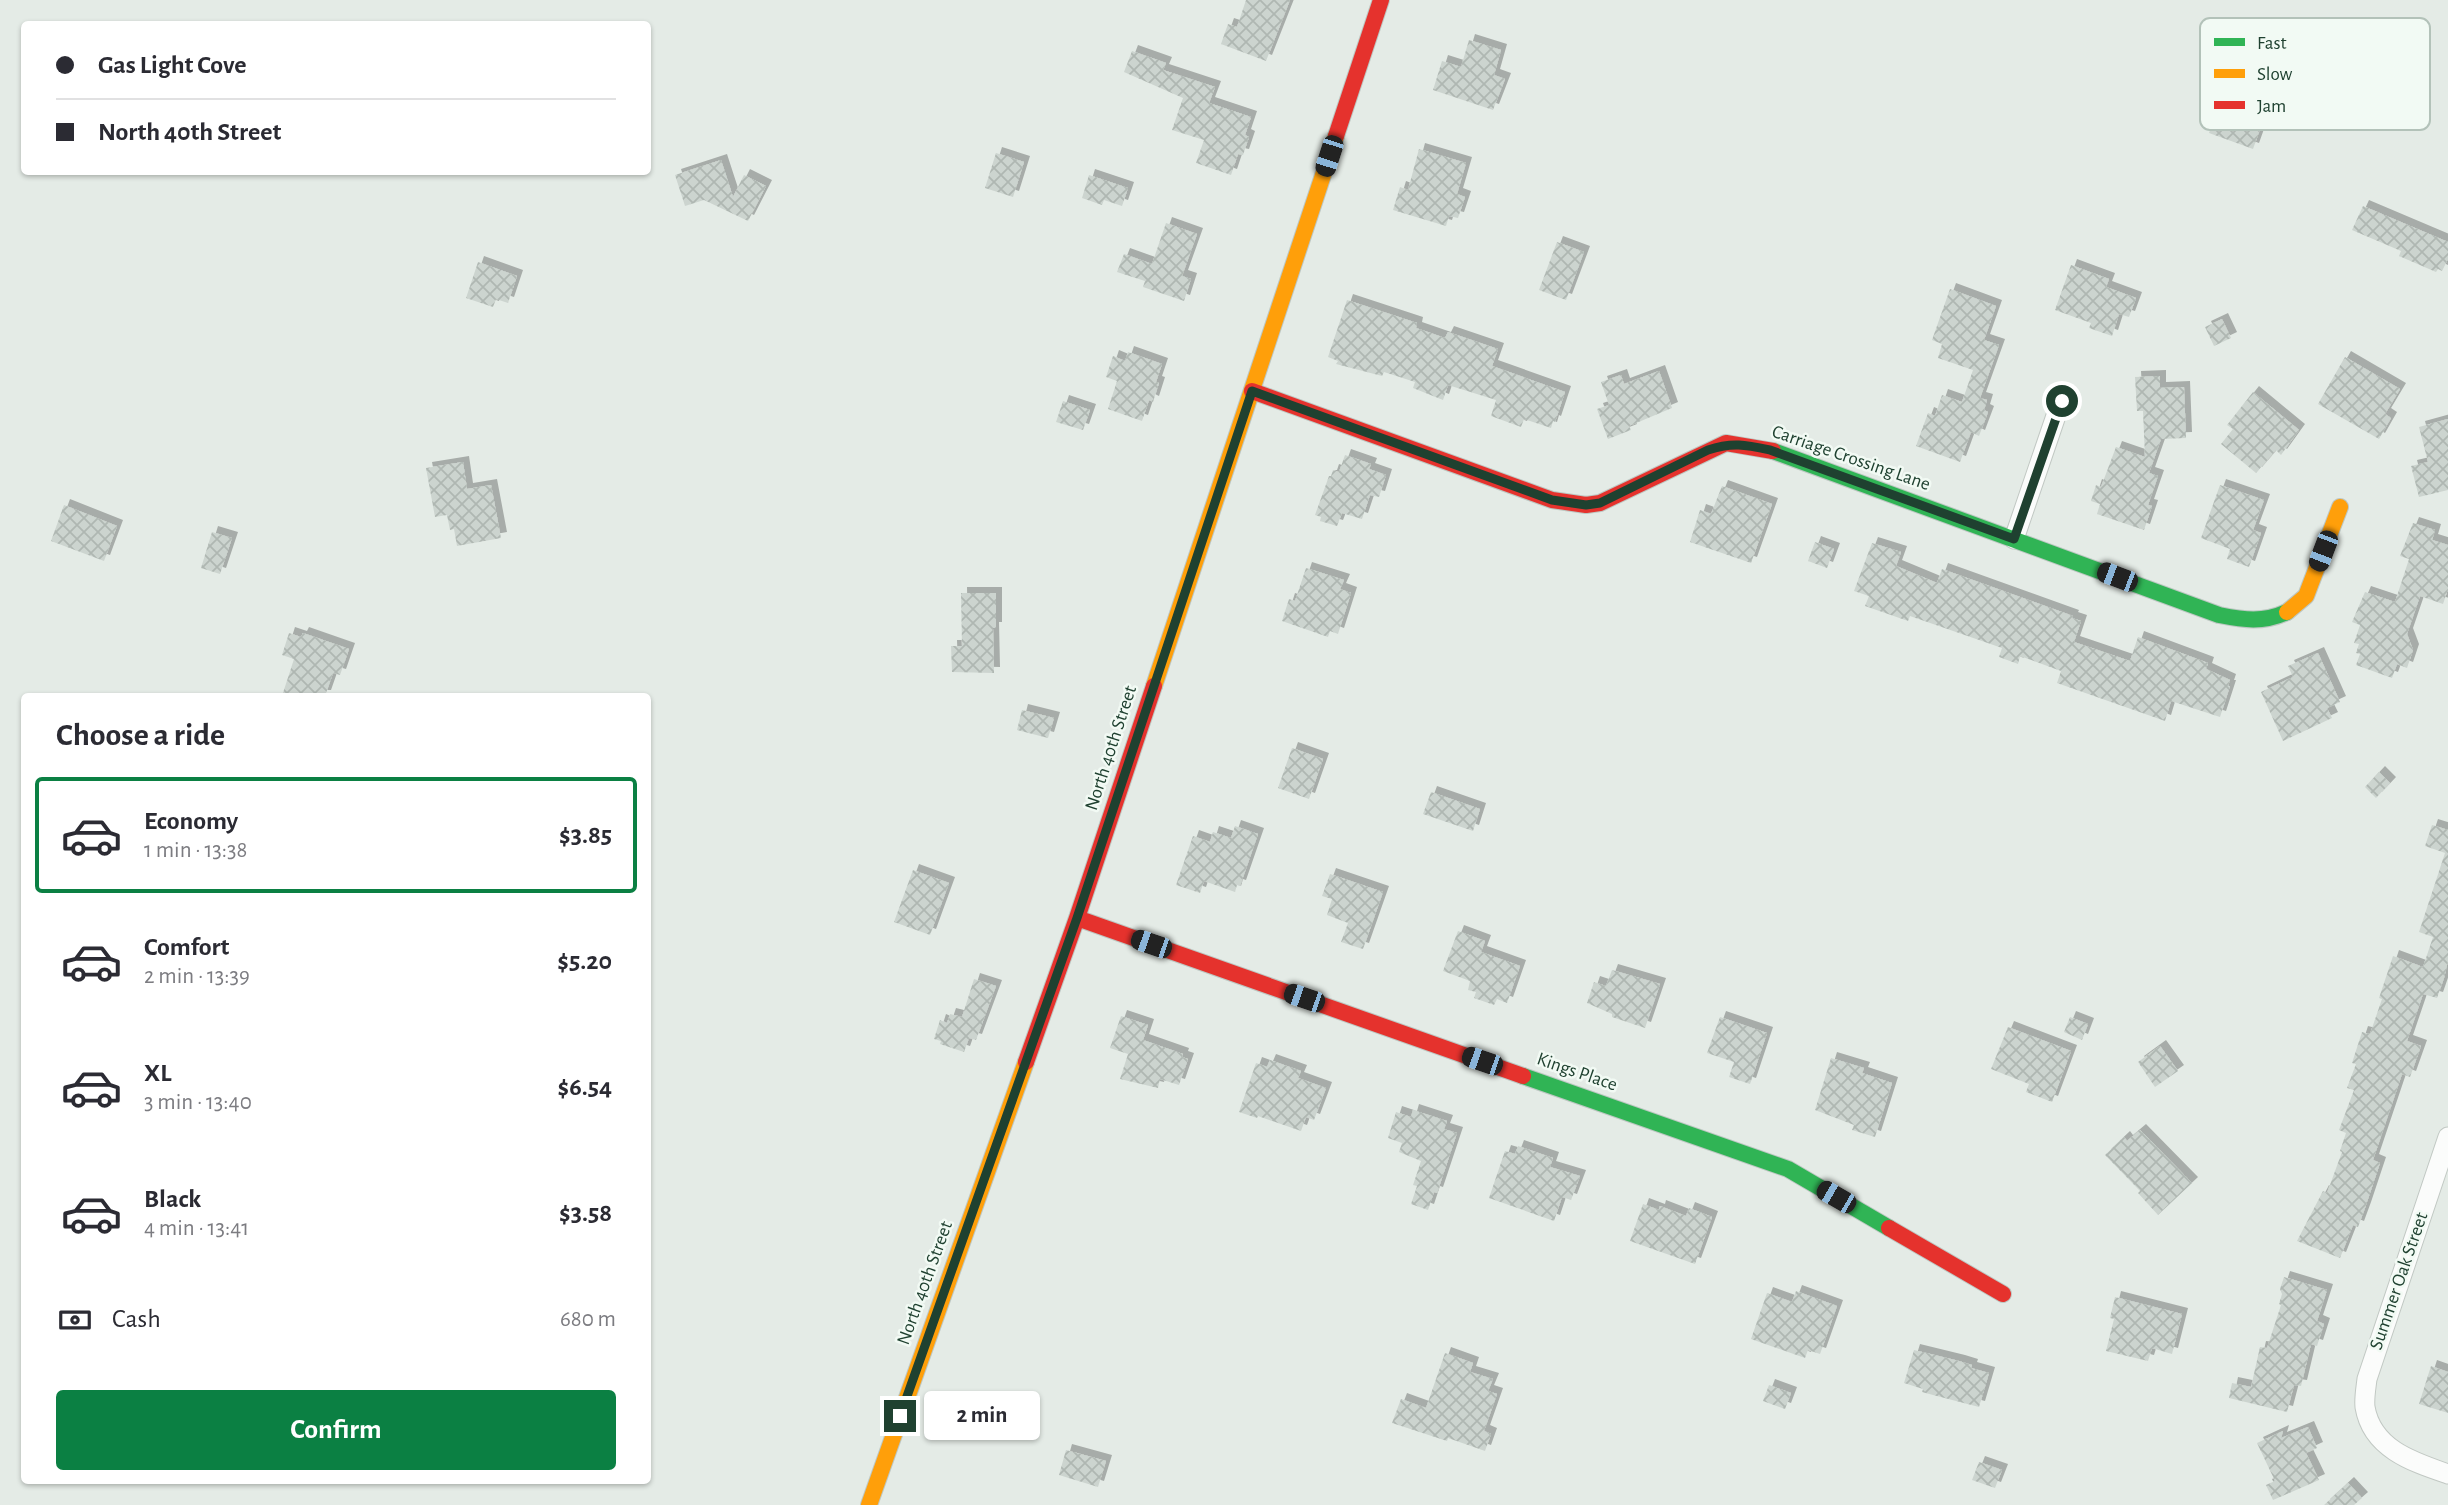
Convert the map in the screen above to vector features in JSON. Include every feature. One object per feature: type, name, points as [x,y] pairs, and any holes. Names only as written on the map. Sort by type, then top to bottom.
[{"type":"street","name":"North 40th Street","points":[[869,1505],[1077,918],[1381,0]]},
{"type":"street","name":"Carriage Crossing Lane","points":[[1252,391],[1569,504],[1600,503],[1726,443],[1770,450],[2220,615],[2246,621],[2272,619],[2292,610],[2306,596],[2340,507]]},
{"type":"street","points":[[2014,539],[2062,401]]},
{"type":"street","name":"Kings Place","points":[[1077,918],[1788,1169],[2003,1294]]},
{"type":"street","name":"Summer Oak Street","points":[[2448,1137],[2443,1169],[2367,1379],[2365,1406],[2372,1427],[2392,1451],[2448,1474]]},
{"type":"building","points":[[1246,0],[1290,0],[1266,61],[1221,44],[1228,24],[1237,27]]},
{"type":"building","points":[[1469,40],[1501,50],[1494,75],[1505,79],[1493,110],[1433,90],[1442,61],[1461,67]]},
{"type":"building","points":[[1132,51],[1166,63],[1163,70],[1215,87],[1209,103],[1251,117],[1245,135],[1249,137],[1243,155],[1238,154],[1231,175],[1196,163],[1204,140],[1172,130],[1183,98],[1124,72]]},
{"type":"building","points":[[2210,130],[2260,130],[2253,149],[2209,133]]},
{"type":"building","points":[[1419,149],[1466,163],[1457,194],[1465,197],[1458,218],[1449,216],[1446,226],[1393,210],[1400,187],[1408,190]]},
{"type":"building","points":[[996,153],[1024,162],[1013,197],[985,188]]},
{"type":"building","points":[[721,160],[733,197],[744,175],[766,186],[748,221],[704,200],[685,206],[675,175]]},
{"type":"building","points":[[1089,175],[1128,188],[1122,206],[1104,200],[1102,205],[1082,198]]},
{"type":"building","points":[[2363,206],[2448,242],[2448,259],[2442,271],[2438,269],[2436,272],[2399,256],[2401,251],[2352,230]]},
{"type":"building","points":[[1166,223],[1197,234],[1182,276],[1191,279],[1184,301],[1143,287],[1145,281],[1117,272],[1124,254],[1152,264]]},
{"type":"building","points":[[1557,242],[1584,252],[1566,300],[1539,290]]},
{"type":"building","points":[[478,262],[517,276],[508,303],[496,299],[493,307],[466,298]]},
{"type":"building","points":[[2071,265],[2109,279],[2106,287],[2136,298],[2129,317],[2119,314],[2112,336],[2089,328],[2091,323],[2055,310]]},
{"type":"building","points":[[1950,289],[1996,306],[1984,340],[1999,345],[1980,398],[1987,400],[1984,410],[1988,412],[1979,436],[1971,432],[1960,462],[1916,446],[1928,413],[1935,416],[1942,395],[1962,402],[1973,370],[1938,358],[1942,344],[1932,340]]},
{"type":"building","points":[[1347,300],[1417,323],[1416,328],[1445,338],[1448,332],[1498,349],[1492,366],[1565,392],[1555,422],[1553,421],[1551,428],[1524,419],[1521,427],[1491,416],[1496,400],[1448,385],[1443,400],[1413,388],[1415,382],[1384,372],[1382,376],[1336,364],[1338,361],[1328,357]]},
{"type":"building","points":[[2222,319],[2231,338],[2214,346],[2205,327]]},
{"type":"building","points":[[1128,352],[1162,364],[1153,402],[1149,400],[1142,421],[1108,409],[1117,381],[1106,377],[1113,356],[1125,361]]},
{"type":"building","points":[[2345,357],[2400,389],[2385,414],[2391,418],[2379,439],[2318,404]]},
{"type":"building","points":[[1659,371],[1672,408],[1629,426],[1631,430],[1608,439],[1597,409],[1609,405],[1601,382],[1621,375],[1624,384]]},
{"type":"building","points":[[2160,376],[2160,388],[2184,387],[2186,438],[2161,439],[2149,473],[2158,476],[2148,505],[2152,506],[2144,530],[2097,514],[2100,504],[2091,501],[2096,485],[2101,487],[2116,447],[2145,457],[2143,411],[2137,411],[2135,377]]},
{"type":"building","points":[[2253,392],[2299,430],[2281,455],[2276,450],[2256,473],[2221,444],[2233,429],[2227,425]]},
{"type":"building","points":[[1063,401],[1090,410],[1083,430],[1056,422]]},
{"type":"building","points":[[2448,419],[2448,490],[2419,497],[2411,466],[2428,462],[2419,427]]},
{"type":"building","points":[[1345,455],[1371,464],[1369,469],[1386,475],[1379,497],[1370,495],[1362,519],[1342,513],[1337,526],[1320,521],[1321,517],[1315,515],[1329,476],[1333,470],[1339,472]]},
{"type":"building","points":[[463,462],[467,489],[491,485],[501,538],[457,546],[454,529],[450,530],[447,515],[435,517],[426,468]]},
{"type":"building","points":[[2220,485],[2264,500],[2253,530],[2261,533],[2249,567],[2227,559],[2230,549],[2201,538]]},
{"type":"building","points":[[1722,486],[1772,504],[1751,563],[1690,542],[1700,510],[1711,514]]},
{"type":"building","points":[[64,505],[117,526],[104,561],[51,541]]},
{"type":"building","points":[[2413,523],[2435,530],[2432,540],[2448,545],[2448,589],[2443,604],[2420,596],[2407,634],[2413,650],[2407,668],[2397,664],[2392,678],[2356,665],[2360,654],[2356,653],[2359,644],[2354,643],[2360,625],[2352,622],[2365,592],[2395,602],[2409,559],[2400,556]]},
{"type":"building","points":[[212,532],[232,538],[220,574],[201,568]]},
{"type":"building","points":[[1815,542],[1834,549],[1827,568],[1808,561]]},
{"type":"building","points":[[1872,543],[1901,552],[1896,566],[1937,583],[1942,569],[2073,616],[2072,618],[2081,621],[2074,642],[2130,661],[2138,637],[2208,663],[2206,669],[2230,680],[2220,717],[2171,701],[2165,721],[2057,683],[2061,671],[2020,656],[2018,664],[1999,657],[2002,648],[1910,616],[1908,621],[1865,606],[1869,596],[1854,591]]},
{"type":"building","points":[[1306,568],[1344,580],[1340,589],[1351,593],[1338,634],[1330,631],[1328,637],[1282,621],[1289,599],[1295,601]]},
{"type":"building","points":[[961,593],[996,593],[996,628],[993,628],[994,673],[952,672],[951,646],[962,646]]},
{"type":"building","points":[[289,633],[301,637],[303,633],[349,649],[340,675],[333,673],[326,693],[283,693],[294,659],[282,655]]},
{"type":"building","points":[[2318,653],[2340,702],[2327,708],[2332,718],[2283,741],[2261,692],[2293,677],[2288,666]]},
{"type":"building","points":[[1022,710],[1054,718],[1048,738],[1017,730]]},
{"type":"building","points":[[1292,748],[1323,759],[1309,799],[1278,788]]},
{"type":"building","points":[[2379,772],[2390,783],[2376,798],[2365,787]]},
{"type":"building","points":[[1431,792],[1480,809],[1473,831],[1423,814]]},
{"type":"building","points":[[2432,825],[2448,830],[2448,854],[2425,846]]},
{"type":"building","points":[[1235,826],[1258,834],[1240,886],[1237,885],[1235,892],[1204,881],[1200,893],[1176,885],[1193,836],[1210,842],[1213,832],[1231,838]]},
{"type":"building","points":[[2445,853],[2448,854],[2448,961],[2444,978],[2437,998],[2423,994],[2407,1041],[2421,1046],[2410,1077],[2402,1074],[2373,1160],[2380,1163],[2365,1208],[2358,1227],[2353,1225],[2340,1258],[2297,1241],[2323,1191],[2327,1193],[2342,1152],[2340,1151],[2346,1133],[2339,1130],[2354,1090],[2347,1088],[2356,1064],[2352,1063],[2362,1032],[2370,1034],[2393,956],[2423,967],[2433,937],[2419,932]]},
{"type":"building","points":[[913,870],[949,883],[930,935],[894,922]]},
{"type":"building","points":[[1330,874],[1383,892],[1363,949],[1341,942],[1348,923],[1327,915],[1332,899],[1322,896]]},
{"type":"building","points":[[1458,931],[1485,941],[1481,952],[1520,966],[1507,1003],[1497,999],[1494,1005],[1474,998],[1476,992],[1468,990],[1470,981],[1443,971]]},
{"type":"building","points":[[1612,970],[1660,984],[1645,1028],[1612,1017],[1612,1014],[1587,1003],[1594,982],[1606,986]]},
{"type":"building","points":[[974,979],[996,986],[976,1040],[969,1038],[964,1052],[940,1044],[941,1041],[934,1039],[940,1020],[947,1023],[950,1014],[962,1017]]},
{"type":"building","points":[[1121,1016],[1148,1025],[1143,1040],[1183,1054],[1182,1057],[1188,1059],[1179,1085],[1160,1079],[1158,1088],[1120,1079],[1128,1054],[1110,1048]]},
{"type":"building","points":[[1720,1017],[1767,1033],[1750,1084],[1729,1077],[1734,1062],[1707,1053]]},
{"type":"building","points":[[2070,1017],[2088,1024],[2082,1040],[2064,1032]]},
{"type":"building","points":[[2008,1027],[2071,1051],[2052,1102],[2026,1092],[2029,1084],[1991,1069]]},
{"type":"building","points":[[2160,1046],[2178,1071],[2155,1087],[2138,1062]]},
{"type":"building","points":[[1831,1058],[1864,1068],[1862,1073],[1892,1083],[1875,1137],[1852,1130],[1854,1125],[1815,1110]]},
{"type":"building","points":[[1270,1060],[1301,1071],[1298,1078],[1326,1088],[1314,1120],[1306,1117],[1301,1131],[1239,1112],[1256,1063],[1267,1067]]},
{"type":"building","points":[[1413,1110],[1447,1121],[1444,1129],[1457,1133],[1437,1193],[1434,1192],[1428,1210],[1411,1204],[1417,1186],[1413,1185],[1421,1161],[1399,1152],[1402,1143],[1388,1138],[1396,1112],[1411,1117]]},
{"type":"building","points":[[2140,1130],[2192,1183],[2158,1215],[2138,1193],[2140,1191],[2105,1155],[2124,1137],[2127,1141]]},
{"type":"building","points":[[1518,1146],[1553,1158],[1550,1167],[1580,1176],[1571,1200],[1562,1197],[1554,1221],[1489,1198],[1505,1151],[1515,1154]]},
{"type":"building","points":[[1643,1204],[1659,1210],[1660,1206],[1686,1216],[1689,1208],[1712,1217],[1695,1264],[1630,1241]]},
{"type":"building","points":[[2284,1277],[2327,1290],[2317,1321],[2324,1324],[2317,1346],[2311,1344],[2301,1386],[2294,1385],[2287,1412],[2229,1398],[2232,1383],[2251,1387],[2260,1347],[2267,1348],[2281,1305],[2280,1289]]},
{"type":"building","points":[[1796,1291],[1837,1306],[1820,1354],[1808,1350],[1805,1358],[1751,1339],[1767,1293],[1792,1302]]},
{"type":"building","points":[[2115,1297],[2182,1314],[2172,1354],[2152,1348],[2148,1361],[2106,1351],[2114,1319],[2110,1318]]},
{"type":"building","points":[[1914,1350],[1959,1361],[1989,1373],[1979,1407],[1922,1392],[1923,1389],[1904,1383]]},
{"type":"building","points":[[1445,1353],[1473,1363],[1470,1372],[1493,1379],[1488,1391],[1497,1394],[1484,1431],[1491,1434],[1485,1451],[1392,1423],[1401,1399],[1426,1408]]},
{"type":"building","points":[[2431,1366],[2448,1372],[2448,1413],[2419,1404]]},
{"type":"building","points":[[1769,1385],[1791,1393],[1785,1409],[1763,1401]]},
{"type":"building","points":[[2308,1427],[2317,1448],[2306,1453],[2319,1480],[2273,1500],[2266,1485],[2275,1481],[2257,1443],[2283,1431],[2281,1438]]},
{"type":"building","points":[[1066,1450],[1106,1461],[1098,1487],[1059,1475]]},
{"type":"building","points":[[1979,1462],[2002,1470],[1995,1488],[1972,1480]]},
{"type":"building","points":[[2348,1483],[2362,1498],[2354,1505],[2324,1505]]},
{"type":"traffic: fast","points":[[1773,451],[2219,615],[2253,620],[2287,612]]},
{"type":"traffic: fast","points":[[1523,1076],[1788,1169],[1889,1228]]},
{"type":"traffic: slow","points":[[1154,686],[1336,136]]},
{"type":"traffic: slow","points":[[2287,612],[2306,596],[2340,507]]},
{"type":"traffic: slow","points":[[869,1505],[1026,1062]]},
{"type":"traffic: jam","points":[[1336,136],[1381,0]]},
{"type":"traffic: jam","points":[[1252,391],[1552,500],[1586,505],[1600,503],[1726,443],[1773,451]]},
{"type":"traffic: jam","points":[[1026,1062],[1154,686]]},
{"type":"traffic: jam","points":[[1077,918],[1523,1076]]},
{"type":"traffic: jam","points":[[1889,1228],[2003,1294]]},
{"type":"route","points":[[900,1416],[1077,918],[1252,391],[1569,504],[1586,505],[1614,498],[1726,443],[1770,450],[2014,539],[2062,401]]}]
